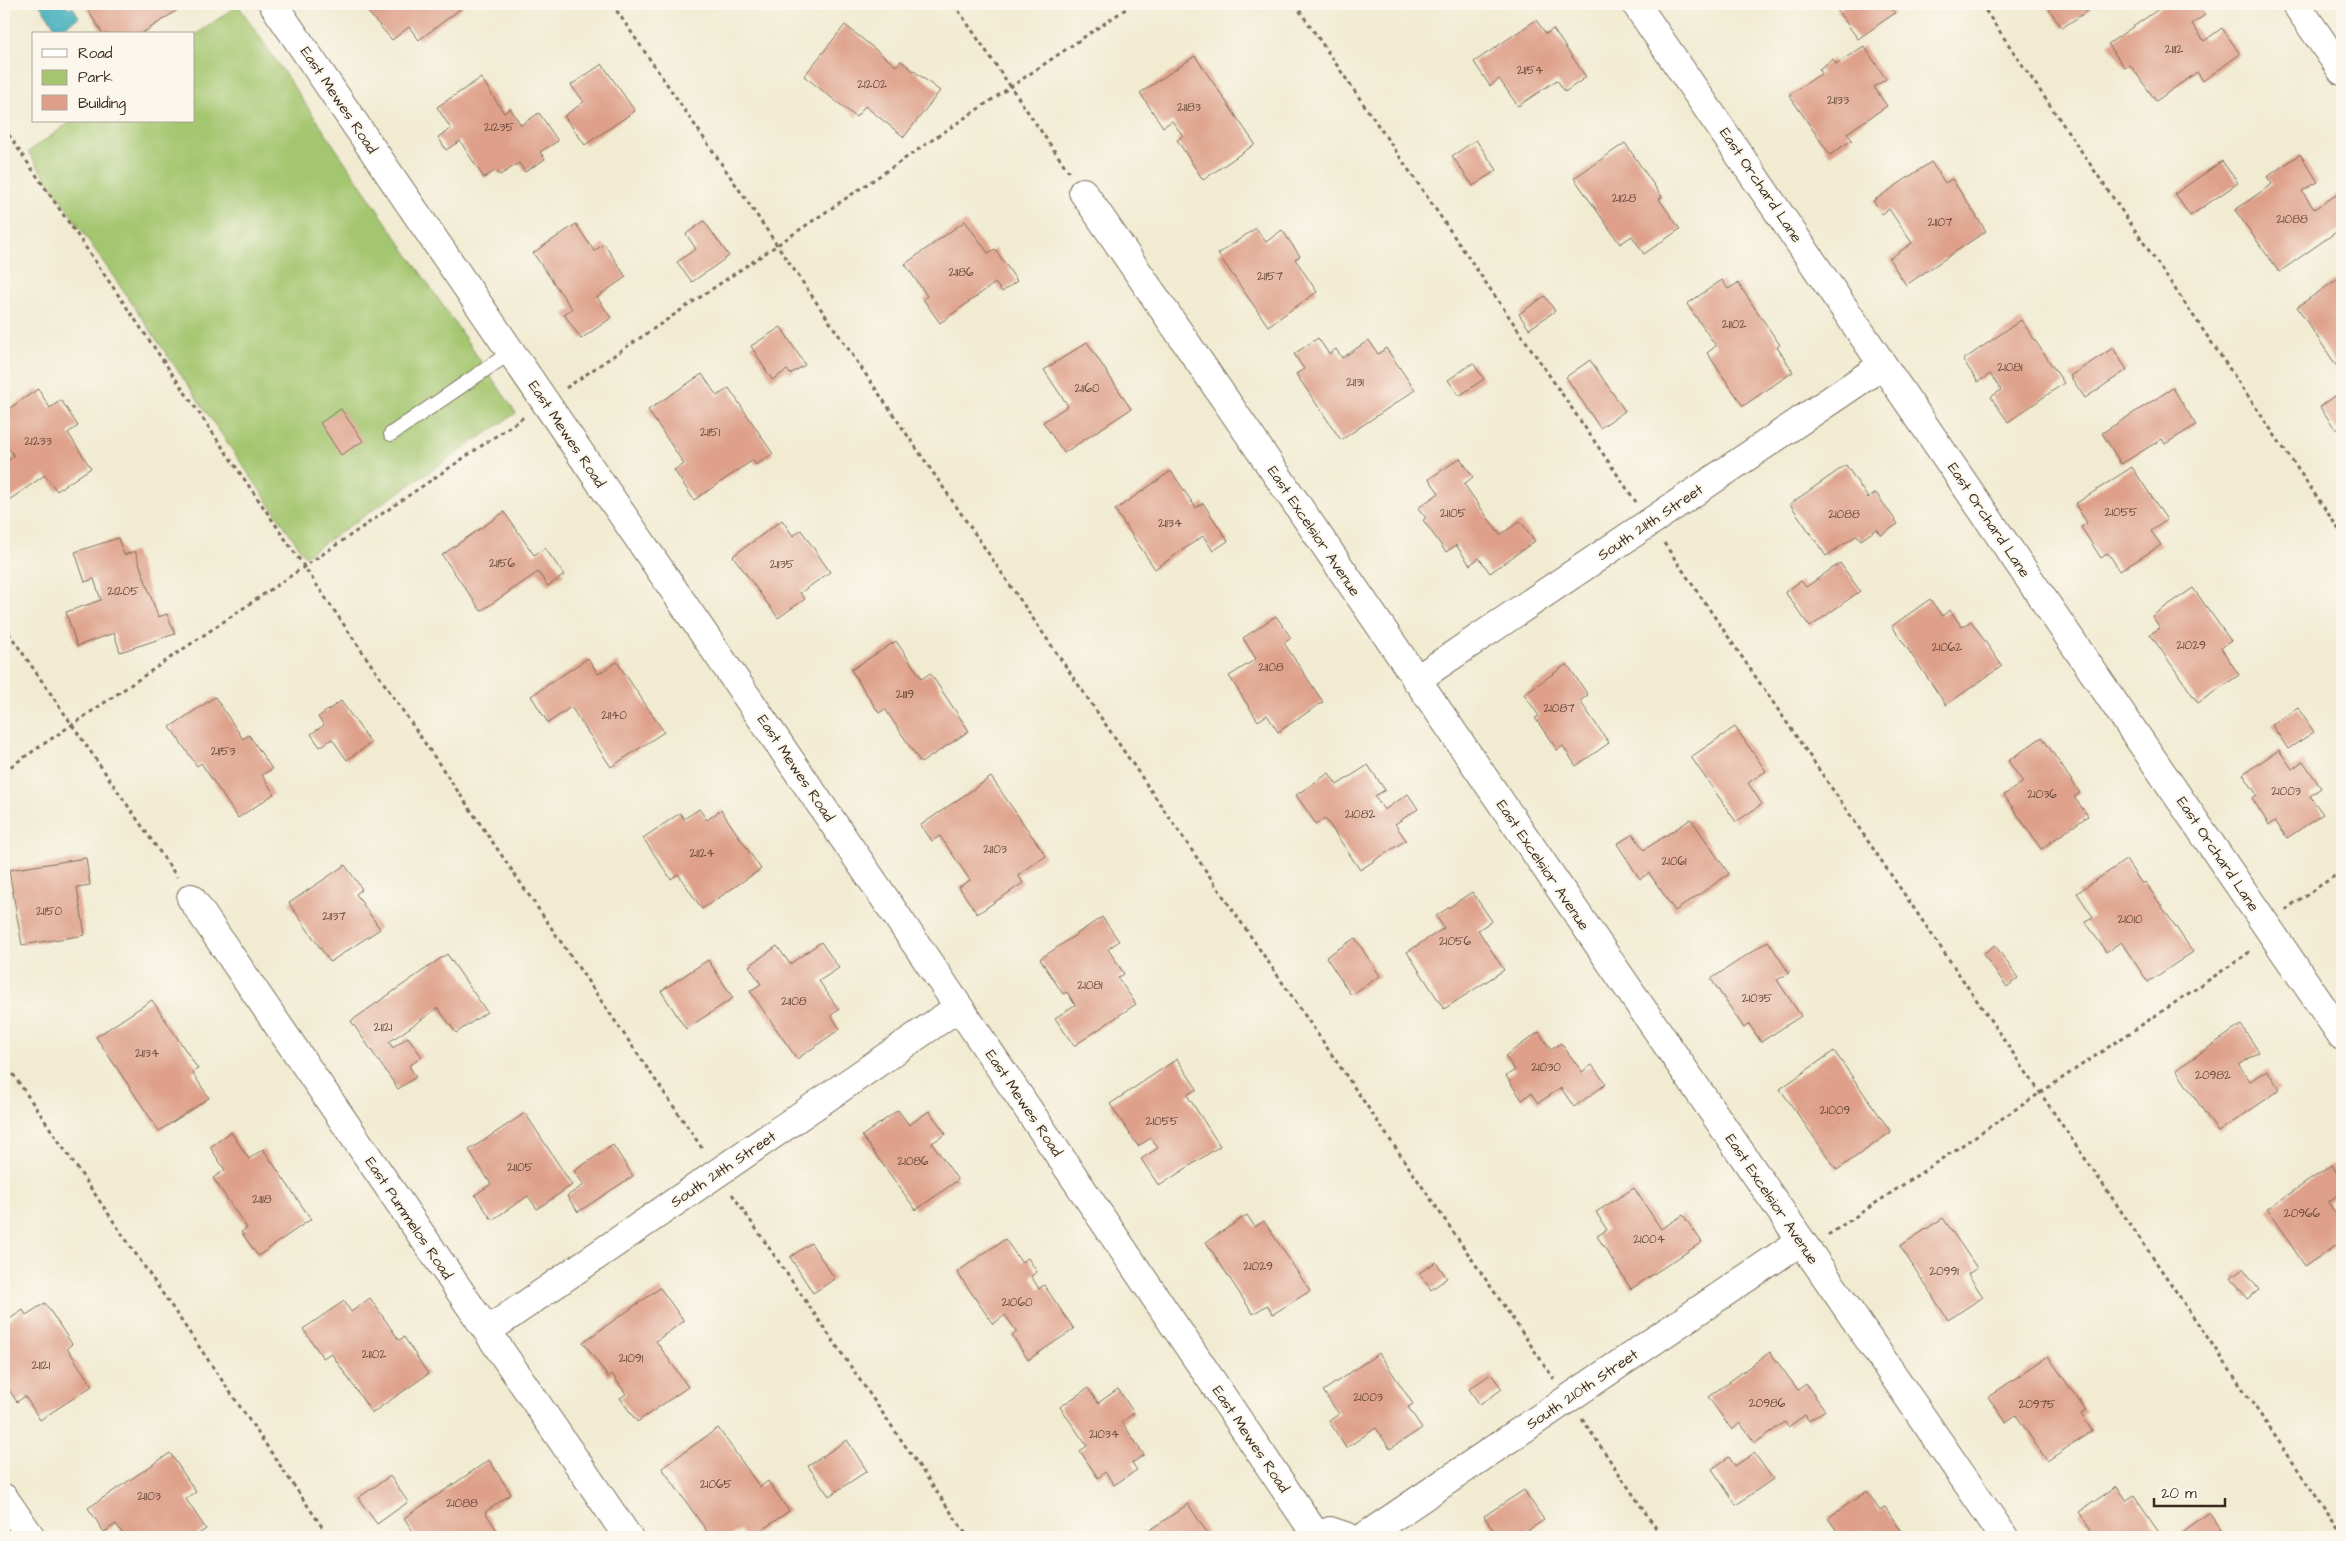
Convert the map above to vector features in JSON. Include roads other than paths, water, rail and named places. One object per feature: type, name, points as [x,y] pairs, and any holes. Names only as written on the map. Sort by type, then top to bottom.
[{"type":"street","name":"East Mewes Road","points":[[273,4],[959,1006],[1315,1536],[1330,1531],[1348,1537]]},
{"type":"street","name":"East Orchard Lane","points":[[1636,4],[2342,1036]]},
{"type":"street","points":[[2296,4],[2342,71]]},
{"type":"street","name":"East Excelsior Avenue","points":[[1083,192],[2004,1537]]},
{"type":"street","name":"South 211th Street","points":[[1416,680],[1884,365]]},
{"type":"street","name":"East Pummelos Road","points":[[191,898],[628,1537]]},
{"type":"street","name":"South 211th Street","points":[[487,1331],[959,1006]]},
{"type":"street","name":"South 210th Street","points":[[1364,1537],[1801,1241]]},
{"type":"street","points":[[4,1498],[31,1537]]},
{"type":"lane","points":[[391,434],[511,352]]},
{"type":"water","points":[[39,4],[65,4],[69,9],[73,7],[79,17],[58,31]]}]
